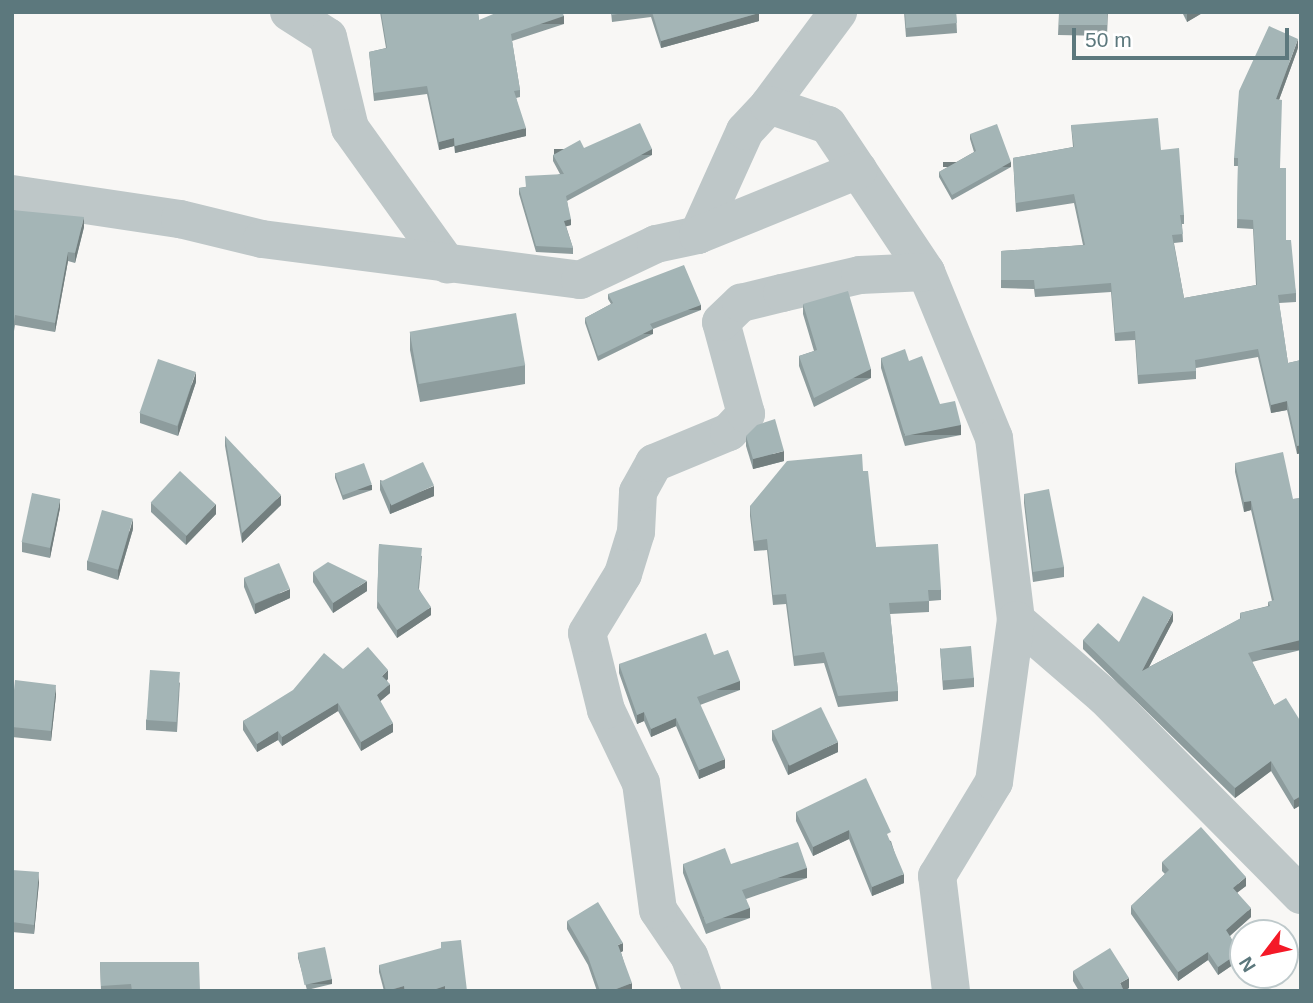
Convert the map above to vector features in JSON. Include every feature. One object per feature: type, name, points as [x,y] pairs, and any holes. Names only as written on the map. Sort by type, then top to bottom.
[{"type":"street","points":[[289,12],[323,25],[350,128],[448,265]]},
{"type":"street","points":[[698,235],[745,131],[769,105],[838,12]]},
{"type":"street","points":[[769,105],[828,125],[926,272],[994,438],[1017,620],[994,782],[937,876],[951,991]]},
{"type":"street","points":[[12,194],[180,219],[262,239],[580,280],[656,244],[698,235],[858,170]]},
{"type":"street","points":[[702,991],[689,956],[658,910],[641,783],[606,710],[587,633],[623,574],[636,532],[638,492],[654,463],[729,432],[746,414],[721,322],[741,303],[859,275],[926,272]]},
{"type":"street","points":[[1017,620],[1105,698],[1301,895]]},
{"type":"building","points":[[381,12],[478,12],[479,20],[498,12],[562,12],[564,16],[511,34],[520,90],[514,91],[526,128],[455,146],[454,138],[439,142],[427,86],[374,93],[369,52],[387,48]]},
{"type":"building","points":[[652,12],[758,12],[759,13],[661,41]]},
{"type":"building","points":[[905,12],[956,12],[957,23],[906,28]]},
{"type":"building","points":[[1059,12],[1107,12],[1107,25],[1059,25]]},
{"type":"building","points":[[1269,26],[1298,39],[1276,99],[1282,100],[1280,168],[1286,168],[1286,240],[1291,240],[1296,293],[1278,295],[1288,363],[1301,360],[1301,445],[1297,446],[1287,401],[1271,405],[1258,349],[1195,360],[1196,371],[1138,375],[1135,331],[1115,333],[1111,283],[1035,289],[1034,280],[1001,280],[1001,251],[1085,245],[1074,194],[1016,203],[1013,158],[1074,147],[1071,125],[1158,118],[1161,150],[1179,148],[1184,215],[1180,215],[1183,234],[1172,235],[1184,298],[1257,285],[1253,220],[1237,219],[1238,158],[1234,158],[1239,91]]},
{"type":"building","points":[[640,123],[652,149],[566,196],[571,219],[564,221],[573,248],[536,246],[519,188],[526,187],[525,176],[564,174],[553,155],[580,140],[584,148]]},
{"type":"building","points":[[997,124],[1011,162],[952,195],[939,172],[976,151],[970,134]]},
{"type":"building","points":[[12,210],[84,217],[75,253],[68,252],[55,323],[15,315],[12,328]]},
{"type":"building","points":[[684,265],[701,305],[650,324],[653,329],[598,356],[585,318],[613,303],[608,294]]},
{"type":"building","points":[[848,291],[871,369],[814,398],[799,356],[817,350],[803,304]]},
{"type":"building","points":[[516,313],[525,365],[419,384],[410,332]]},
{"type":"building","points":[[905,349],[909,361],[922,356],[940,404],[955,401],[961,425],[905,436],[881,358]]},
{"type":"building","points":[[158,359],[196,372],[177,426],[139,413]]},
{"type":"building","points":[[775,419],[784,451],[753,459],[746,436],[757,425]]},
{"type":"building","points":[[225,436],[281,495],[242,533]]},
{"type":"building","points":[[1283,452],[1293,499],[1301,498],[1301,640],[1248,653],[1274,705],[1286,698],[1301,722],[1301,796],[1294,800],[1271,761],[1235,788],[1083,640],[1098,623],[1119,642],[1143,596],[1173,612],[1142,671],[1241,618],[1240,613],[1270,606],[1268,602],[1274,600],[1251,501],[1244,502],[1235,463]]},
{"type":"building","points":[[862,454],[863,471],[868,471],[876,547],[938,544],[941,590],[928,590],[929,601],[889,603],[898,691],[838,696],[824,652],[794,656],[786,594],[773,595],[767,539],[754,541],[750,506],[787,461]]},
{"type":"building","points":[[423,462],[434,486],[391,505],[380,482]]},
{"type":"building","points":[[364,463],[372,485],[343,495],[335,474]]},
{"type":"building","points":[[180,471],[216,504],[187,536],[151,502]]},
{"type":"building","points":[[1049,489],[1064,567],[1033,572],[1024,494]]},
{"type":"building","points":[[32,493],[60,499],[50,548],[22,542]]},
{"type":"building","points":[[102,510],[133,519],[118,570],[87,561]]},
{"type":"building","points":[[379,544],[422,548],[418,588],[431,607],[397,630],[377,600]]},
{"type":"building","points":[[328,562],[367,581],[333,603],[313,572]]},
{"type":"building","points":[[279,563],[290,589],[255,604],[244,578]]},
{"type":"building","points":[[706,633],[714,655],[728,650],[740,681],[697,697],[725,759],[699,770],[676,718],[651,729],[644,712],[637,715],[619,664]]},
{"type":"building","points":[[971,646],[974,678],[943,681],[940,649]]},
{"type":"building","points":[[368,647],[388,670],[382,676],[390,684],[377,695],[393,723],[361,742],[338,703],[282,737],[278,731],[257,744],[243,721],[293,690],[324,653],[343,669]]},
{"type":"building","points":[[150,670],[180,672],[176,722],[147,720]]},
{"type":"building","points":[[15,680],[56,685],[51,731],[12,727]]},
{"type":"building","points":[[821,707],[838,742],[790,766],[772,731]]},
{"type":"building","points":[[866,778],[891,832],[887,834],[904,874],[872,887],[849,830],[813,847],[796,812]]},
{"type":"building","points":[[1201,827],[1246,877],[1233,888],[1251,908],[1238,919],[1229,919],[1229,927],[1226,930],[1229,935],[1229,960],[1218,967],[1208,952],[1178,972],[1131,906],[1169,870],[1162,862]]},
{"type":"building","points":[[798,842],[807,868],[742,890],[750,908],[706,924],[683,864],[725,848],[731,864]]},
{"type":"building","points":[[12,870],[39,872],[34,925],[12,922]]},
{"type":"building","points":[[598,902],[623,943],[618,945],[632,983],[611,991],[600,991],[588,957],[567,921]]},
{"type":"building","points":[[461,940],[467,991],[445,991],[445,986],[430,991],[405,991],[404,986],[386,991],[379,965],[441,948],[441,942]]},
{"type":"building","points":[[325,947],[332,979],[304,985],[298,953]]},
{"type":"building","points":[[1110,948],[1129,978],[1120,983],[1124,991],[1085,991],[1073,971]]},
{"type":"building","points":[[100,962],[199,962],[200,991],[132,991],[131,984],[101,986]]}]
